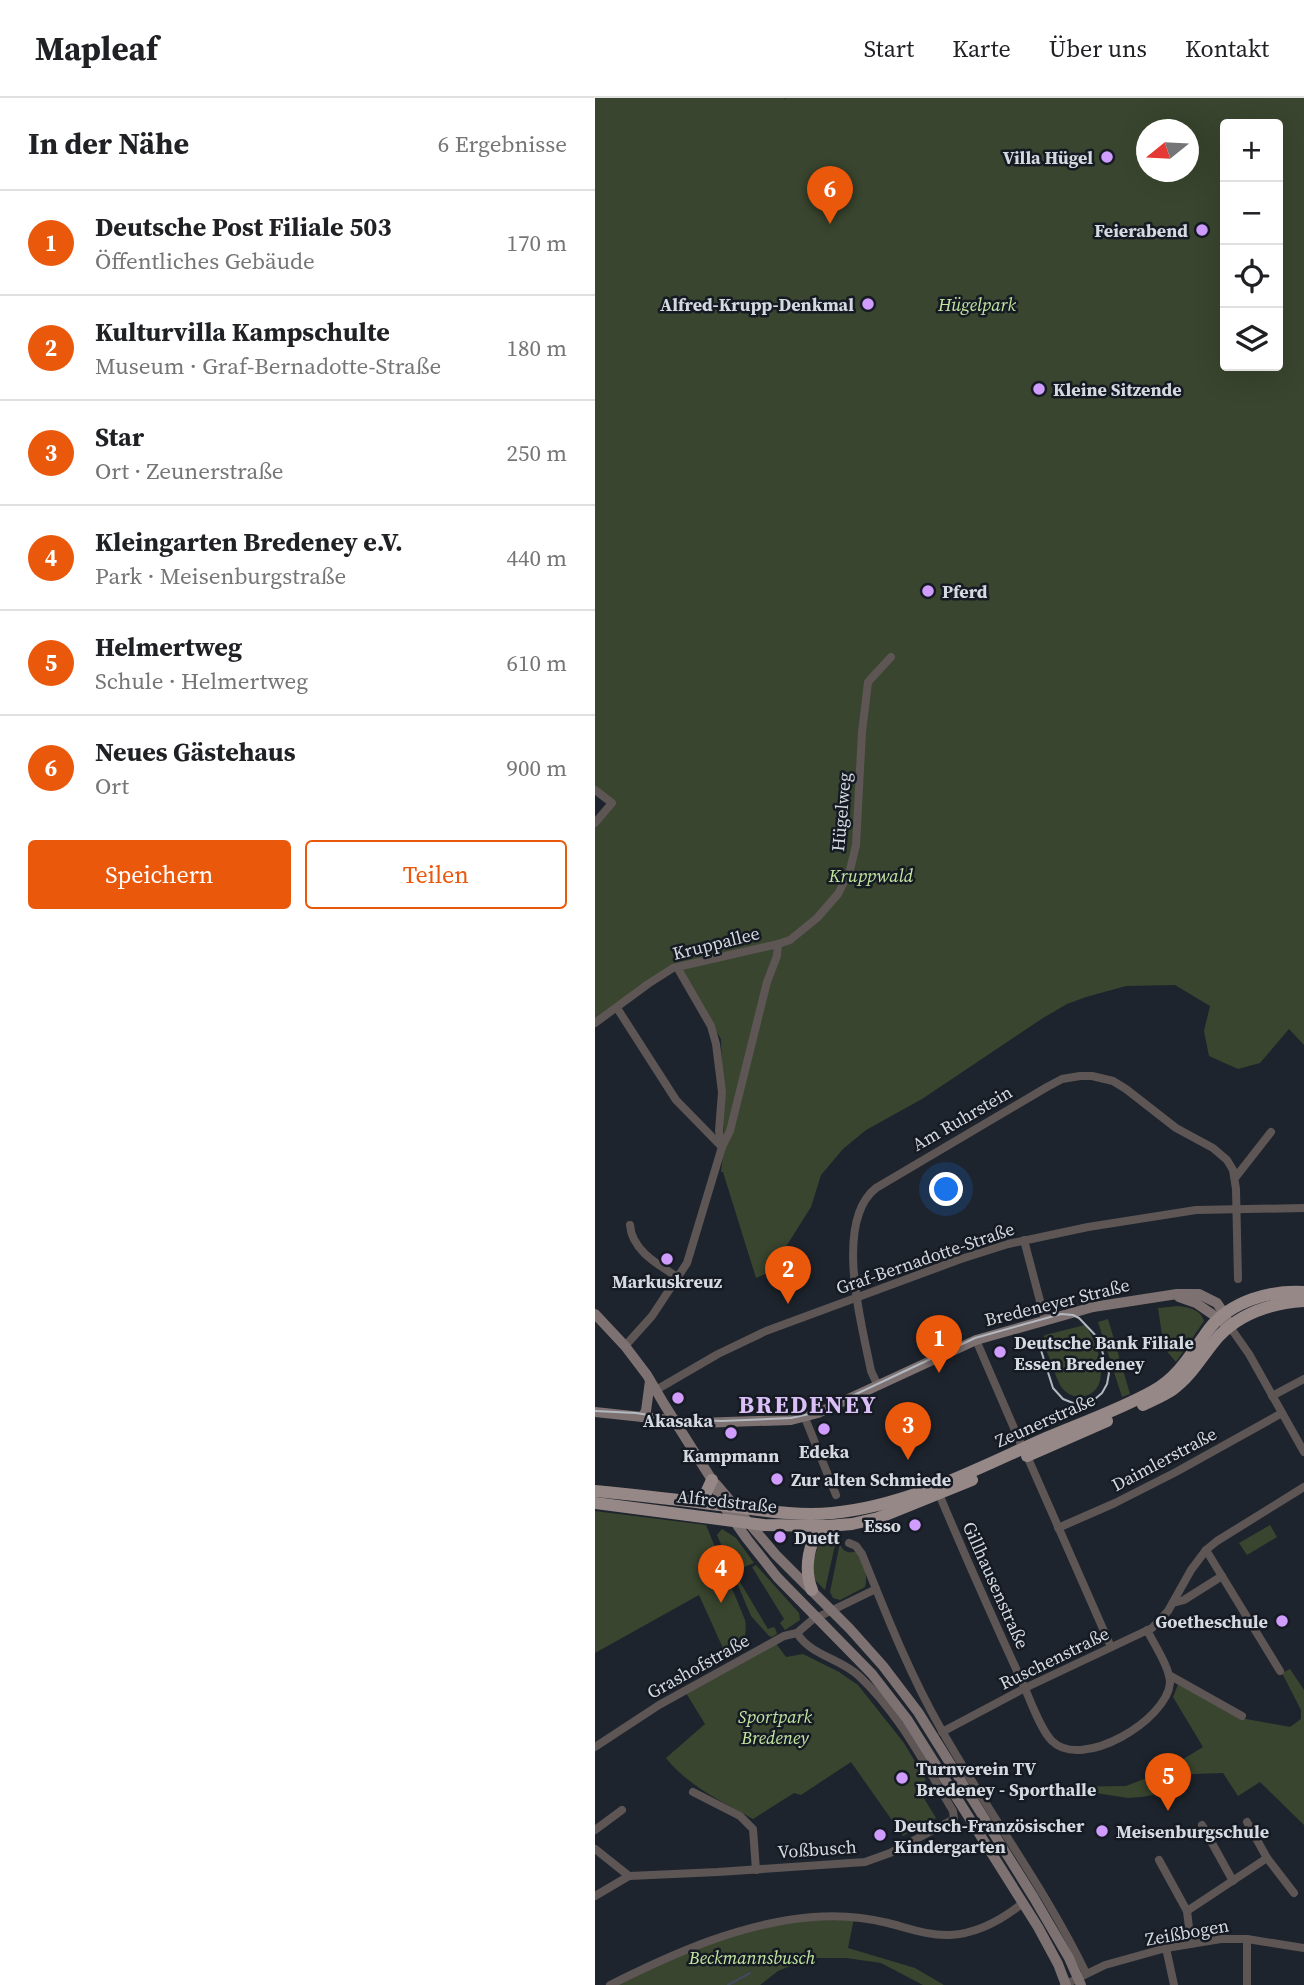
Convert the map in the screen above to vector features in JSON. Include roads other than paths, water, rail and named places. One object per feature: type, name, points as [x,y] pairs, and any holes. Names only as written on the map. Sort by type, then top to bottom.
[{"type":"main road","points":[[1225,1320],[1241,1305],[1262,1295],[1304,1292]]},
{"type":"main road","name":"Bredeneyer Straße","points":[[595,1412],[674,1422],[723,1423],[804,1418],[976,1340],[1093,1307],[1176,1296],[1196,1303],[1225,1320]]},
{"type":"main road","points":[[1225,1320],[1247,1316],[1272,1305],[1304,1301]]},
{"type":"main road","points":[[595,1314],[625,1346],[649,1378],[674,1422],[777,1577],[872,1674],[907,1719],[1023,1903],[1058,1964],[1065,1985]]},
{"type":"main road","name":"Zeunerstraße","points":[[850,1511],[895,1502],[1159,1398],[1195,1369],[1219,1337],[1225,1320]]},
{"type":"main road","points":[[642,1417],[646,1411],[649,1378]]},
{"type":"main road","name":"Zeunerstraße","points":[[856,1523],[877,1518],[939,1494],[1025,1452]]},
{"type":"main road","points":[[698,1503],[712,1480]]},
{"type":"main road","points":[[712,1480],[723,1505]]},
{"type":"main road","name":"Alfredstraße","points":[[595,1491],[723,1505],[748,1522],[764,1525],[827,1526],[856,1523]]},
{"type":"main road","name":"Alfredstraße","points":[[595,1503],[735,1513],[819,1514],[850,1511]]},
{"type":"main road","points":[[748,1522],[776,1555],[883,1666],[918,1712],[1082,1978]]},
{"type":"main road","points":[[812,1590],[807,1575],[814,1539],[819,1530],[827,1526]]},
{"type":"street","name":"Hügelweg","points":[[778,944],[790,940],[817,918],[838,894],[850,870],[856,845],[862,732],[868,682],[891,657]]},
{"type":"street","points":[[595,790],[612,803],[595,823]]},
{"type":"street","name":"Kruppallee","points":[[595,1023],[658,976],[677,967],[778,944]]},
{"type":"street","points":[[625,1346],[652,1316],[687,1263],[722,1147],[730,1131],[778,944]]},
{"type":"street","points":[[677,967],[711,1026],[716,1044],[722,1092],[719,1130],[722,1147]]},
{"type":"street","points":[[617,1007],[676,1100],[722,1147]]},
{"type":"street","name":"Am Ruhrstein","points":[[877,1385],[871,1371],[853,1267],[853,1238],[863,1203],[871,1193],[911,1167],[1062,1079],[1092,1076],[1113,1081],[1176,1128],[1220,1153],[1227,1160],[1235,1178]]},
{"type":"street","points":[[1238,1279],[1235,1178],[1271,1132]]},
{"type":"street","name":"Graf-Bernadotte-Straße","points":[[656,1390],[741,1342],[961,1259],[1024,1240],[1196,1210],[1304,1208]]},
{"type":"street","points":[[630,1225],[630,1233],[646,1255],[679,1278]]},
{"type":"street","points":[[1024,1240],[1045,1320]]},
{"type":"street","points":[[1225,1320],[1245,1347],[1304,1452]]},
{"type":"street","points":[[976,1340],[1111,1647]]},
{"type":"street","points":[[1272,1396],[1304,1379]]},
{"type":"street","name":"Daimlerstraße","points":[[1058,1528],[1176,1472],[1282,1413]]},
{"type":"street","points":[[804,1418],[837,1495]]},
{"type":"street","name":"Ruschenstraße","points":[[942,1732],[1025,1688],[1147,1630],[1162,1619],[1206,1550],[1304,1487]]},
{"type":"street","name":"Gillhausenstraße","points":[[939,1494],[1050,1740],[1063,1749],[1078,1751],[1108,1743],[1127,1734],[1145,1721],[1165,1698],[1170,1685],[1169,1675]]},
{"type":"street","points":[[849,1543],[856,1546],[862,1554],[906,1661],[942,1732],[1072,1945],[1082,1978]]},
{"type":"street","points":[[1206,1550],[1280,1671]]},
{"type":"street","name":"Ruschenstraße","points":[[1173,1603],[1184,1600],[1222,1576]]},
{"type":"street","name":"Grashofstraße","points":[[595,1747],[683,1692],[784,1636],[797,1633],[818,1617],[876,1588]]},
{"type":"street","points":[[1147,1630],[1169,1675],[1242,1716]]},
{"type":"street","name":"Voßbusch","points":[[595,1896],[629,1876],[756,1870],[873,1860],[954,1819],[953,1811],[912,1745],[875,1693],[847,1667],[809,1647],[797,1633]]},
{"type":"street","name":"Voßbusch","points":[[693,1793],[740,1816],[753,1829],[756,1870]]},
{"type":"street","points":[[595,1830],[622,1810]]},
{"type":"street","points":[[1247,1822],[1267,1858],[1294,1893]]},
{"type":"street","points":[[1202,1825],[1233,1881]]},
{"type":"street","points":[[595,1849],[629,1876]]},
{"type":"street","points":[[1187,1911],[1267,1858]]},
{"type":"street","points":[[1159,1860],[1187,1911],[1191,1944]]},
{"type":"street","points":[[610,1985],[656,1962],[713,1939],[771,1922],[814,1917],[855,1917],[927,1933],[953,1935],[985,1926],[1023,1903]]},
{"type":"street","name":"Zeißbogen","points":[[1065,1985],[1105,1965],[1166,1948],[1221,1939],[1247,1939],[1304,1948]]},
{"type":"street","points":[[1247,1939],[1247,1985]]},
{"type":"street","points":[[1166,1948],[1174,1985]]},
{"type":"waterway","points":[[728,1985],[750,1973]]},
{"type":"tram line","points":[[595,1411],[722,1421],[791,1418],[818,1412],[975,1338],[1061,1314],[1079,1318],[1098,1338],[1109,1373],[1102,1393],[1082,1404],[1063,1399],[1053,1388],[1039,1344]]},
{"type":"place","name":"Villa Hügel","points":[[1107,157]]},
{"type":"place","name":"Neues Gästehaus","points":[[830,224]]},
{"type":"place","name":"Feierabend","points":[[1202,230]]},
{"type":"place","name":"Alfred-Krupp-Denkmal","points":[[868,304]]},
{"type":"place","name":"Kleine Sitzende","points":[[1039,389]]},
{"type":"place","name":"Pferd","points":[[928,591]]},
{"type":"place","name":"Markuskreuz","points":[[667,1259]]},
{"type":"place","name":"Kulturvilla Kampschulte","points":[[788,1304]]},
{"type":"place","name":"Deutsche Bank Filiale Essen Bredeney","points":[[1000,1352]]},
{"type":"place","name":"Deutsche Post Filiale 503","points":[[939,1373]]},
{"type":"place","name":"Akasaka","points":[[678,1398]]},
{"type":"place","name":"Edeka","points":[[824,1429]]},
{"type":"place","name":"Kampmann","points":[[731,1433]]},
{"type":"place","name":"Star","points":[[908,1460]]},
{"type":"place","name":"Zur alten Schmiede","points":[[777,1479]]},
{"type":"place","name":"Esso","points":[[915,1525]]},
{"type":"place","name":"Duett","points":[[780,1537]]},
{"type":"place","name":"Kleingarten Bredeney e.V.","points":[[721,1603]]},
{"type":"place","name":"Goetheschule","points":[[1282,1621]]},
{"type":"place","name":"Turnverein TV Bredeney - Sporthalle","points":[[902,1778]]},
{"type":"place","name":"Helmertweg","points":[[1168,1811]]},
{"type":"place","name":"Meisenburgschule","points":[[1102,1831]]},
{"type":"place","name":"Deutsch-Französischer Kindergarten","points":[[880,1835]]},
{"type":"district","name":"BREDENEY","points":[[808,1404]]},
{"type":"park label","name":"Hügelpark","points":[[977,304]]},
{"type":"park label","name":"Kruppwald","points":[[871,875]]},
{"type":"park label","name":"Sportpark Bredeney","points":[[775,1726]]},
{"type":"park label","name":"Beckmannsbusch","points":[[752,1957]]}]
